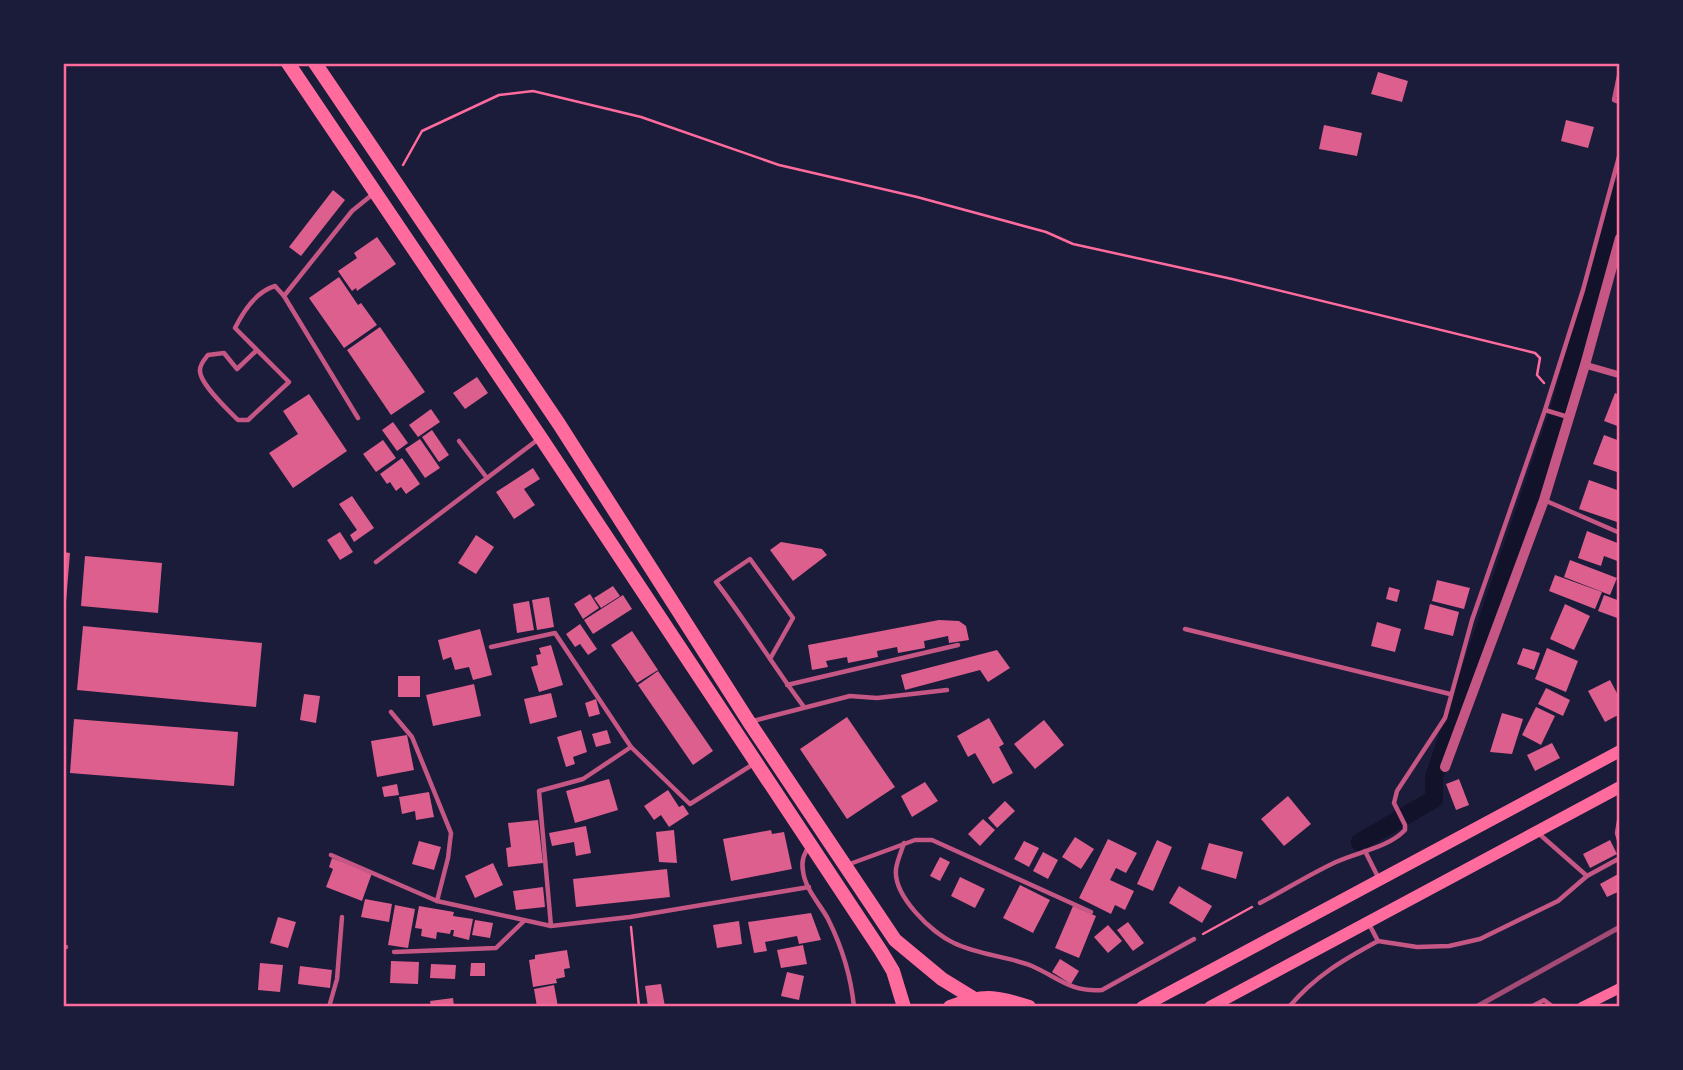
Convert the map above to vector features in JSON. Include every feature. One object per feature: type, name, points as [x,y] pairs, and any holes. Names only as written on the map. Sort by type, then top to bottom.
[{"type":"highway","points":[[288,63],[541,438],[893,971],[904,1007]]},
{"type":"highway","points":[[315,63],[559,424],[749,722],[895,940],[942,979],[973,998]]},
{"type":"highway","points":[[950,1007],[973,998],[1002,998],[1029,1007]]},
{"type":"main road","points":[[1142,1007],[1620,751]]},
{"type":"main road","points":[[1210,1007],[1620,787]]},
{"type":"main road","points":[[1582,1007],[1620,988]]},
{"type":"street","points":[[1445,767],[1544,500],[1566,416],[1585,365],[1620,238]]},
{"type":"street","points":[[1585,365],[1620,374]]},
{"type":"lane","points":[[1620,71],[1614,100],[1620,102]]},
{"type":"lane","points":[[1260,903],[1337,861],[1365,852],[1405,830],[1394,803],[1397,791],[1445,718],[1472,620],[1548,411],[1620,153]]},
{"type":"lane","points":[[284,296],[352,211],[375,192]]},
{"type":"lane","points":[[257,349],[237,369],[224,353],[208,355],[200,365],[199,374],[203,382],[237,420],[248,420],[289,382],[257,349],[235,328],[242,315],[265,289],[275,286],[284,296],[358,418]]},
{"type":"lane","points":[[1548,411],[1566,416]]},
{"type":"lane","points":[[376,562],[541,438]]},
{"type":"lane","points":[[459,441],[487,478]]},
{"type":"lane","points":[[1544,500],[1620,533]]},
{"type":"lane","points":[[770,659],[793,618],[750,559],[716,582],[787,685],[804,707]]},
{"type":"lane","points":[[1185,629],[1450,694]]},
{"type":"lane","points":[[491,647],[555,632],[631,747],[690,804],[755,762]]},
{"type":"lane","points":[[787,685],[958,645]]},
{"type":"lane","points":[[749,722],[850,696],[877,698],[947,690]]},
{"type":"lane","points":[[391,712],[412,737],[451,832],[448,858],[437,901]]},
{"type":"lane","points":[[551,926],[540,791],[583,779],[631,747]]},
{"type":"lane","points":[[1620,815],[1617,834],[1620,844]]},
{"type":"lane","points":[[1537,831],[1587,876]]},
{"type":"lane","points":[[845,866],[915,840],[932,840],[946,844],[1091,912]]},
{"type":"lane","points":[[810,844],[802,858],[803,874],[826,916],[845,961],[852,984],[854,1007]]},
{"type":"lane","points":[[904,844],[896,871],[899,888],[915,913],[954,943],[1033,967],[1073,988],[1102,990],[1194,939]]},
{"type":"lane","points":[[1365,852],[1379,880]]},
{"type":"lane","points":[[331,855],[437,901],[551,926],[630,917],[809,887]]},
{"type":"lane","points":[[1289,1007],[1308,986],[1335,964],[1378,941],[1417,947],[1449,946],[1480,939],[1558,901],[1587,876],[1620,858]]},
{"type":"lane","points":[[329,1007],[337,979],[342,917]]},
{"type":"lane","points":[[394,952],[496,948],[524,920]]},
{"type":"lane","points":[[1368,922],[1378,941]]},
{"type":"lane","points":[[1531,1007],[1544,1000],[1553,1007]]},
{"type":"path","points":[[395,182],[422,131],[499,95],[533,91],[641,117],[779,165],[917,197],[1045,232],[1073,244],[1232,279],[1535,353],[1540,358],[1537,375],[1545,384],[1553,387]]},
{"type":"path","points":[[1194,939],[1260,903]]},
{"type":"path","points":[[630,917],[639,1007]]},
{"type":"building","points":[[1378,72],[1408,81],[1402,102],[1371,94]]},
{"type":"building","points":[[1566,120],[1594,127],[1588,148],[1561,141]]},
{"type":"building","points":[[1324,125],[1362,133],[1357,156],[1319,149]]},
{"type":"building","points":[[333,190],[345,200],[301,256],[289,247]]},
{"type":"building","points":[[377,237],[396,264],[357,291],[356,288],[352,291],[338,271],[357,258],[354,253]]},
{"type":"building","points":[[339,277],[358,305],[361,303],[377,325],[344,348],[309,298]]},
{"type":"building","points":[[380,327],[425,392],[391,415],[347,350]]},
{"type":"building","points":[[477,377],[488,393],[465,409],[453,393]]},
{"type":"building","points":[[1615,393],[1620,395],[1620,427],[1604,421]]},
{"type":"building","points":[[309,394],[347,451],[293,488],[269,453],[298,434],[283,411]]},
{"type":"building","points":[[431,409],[440,422],[418,437],[409,425]]},
{"type":"building","points":[[393,422],[408,443],[397,451],[382,430]]},
{"type":"building","points":[[432,430],[449,455],[439,462],[422,437]]},
{"type":"building","points":[[1604,435],[1620,441],[1620,473],[1593,464]]},
{"type":"building","points":[[420,439],[440,468],[425,478],[405,449]]},
{"type":"building","points":[[383,440],[396,458],[376,472],[363,454]]},
{"type":"building","points":[[402,458],[420,484],[406,494],[401,487],[396,491],[380,474]]},
{"type":"building","points":[[533,468],[540,479],[524,489],[535,505],[514,519],[496,492]]},
{"type":"building","points":[[1589,480],[1620,491],[1620,523],[1579,509]]},
{"type":"building","points":[[352,496],[374,528],[354,542],[350,535],[357,530],[339,504]]},
{"type":"building","points":[[1587,531],[1620,544],[1620,562],[1604,556],[1601,566],[1578,558]]},
{"type":"building","points":[[340,532],[353,552],[340,560],[327,540]]},
{"type":"building","points":[[476,535],[494,547],[476,574],[458,563]]},
{"type":"building","points":[[781,542],[822,549],[827,555],[793,581],[770,550]]},
{"type":"building","points":[[63,552],[70,553],[65,614],[63,614]]},
{"type":"building","points":[[85,556],[162,563],[158,613],[81,606]]},
{"type":"building","points":[[1570,560],[1617,578],[1610,595],[1564,577]]},
{"type":"building","points":[[1555,575],[1602,592],[1595,609],[1549,591]]},
{"type":"building","points":[[1437,580],[1470,588],[1464,609],[1432,601]]},
{"type":"building","points":[[613,586],[620,596],[601,608],[594,598]]},
{"type":"building","points":[[1389,587],[1400,590],[1397,602],[1386,599]]},
{"type":"building","points":[[590,594],[599,608],[583,619],[574,604]]},
{"type":"building","points":[[623,595],[632,609],[593,634],[584,620]]},
{"type":"building","points":[[1604,595],[1620,601],[1620,619],[1598,611]]},
{"type":"building","points":[[549,597],[554,627],[537,630],[532,600]]},
{"type":"building","points":[[529,601],[534,630],[517,633],[513,604]]},
{"type":"building","points":[[1430,604],[1459,612],[1453,636],[1424,629]]},
{"type":"building","points":[[1565,604],[1590,616],[1574,650],[1550,639]]},
{"type":"building","points":[[939,620],[959,621],[966,626],[969,640],[949,643],[948,636],[924,641],[925,648],[898,653],[897,647],[877,651],[878,657],[848,663],[847,657],[826,661],[828,667],[812,670],[808,645]]},
{"type":"building","points":[[1377,622],[1401,629],[1395,652],[1371,646]]},
{"type":"building","points":[[580,624],[597,649],[588,655],[580,644],[575,647],[566,634]]},
{"type":"building","points":[[83,626],[262,643],[256,707],[77,690]]},
{"type":"building","points":[[480,629],[492,675],[473,680],[469,667],[455,670],[451,657],[443,660],[438,640]]},
{"type":"building","points":[[632,631],[658,670],[637,683],[611,645]]},
{"type":"building","points":[[551,645],[563,685],[539,692],[531,667],[538,665],[536,655],[541,654],[539,648]]},
{"type":"building","points":[[1523,648],[1540,653],[1534,670],[1517,664]]},
{"type":"building","points":[[1547,648],[1578,661],[1566,692],[1535,679]]},
{"type":"building","points":[[997,650],[1010,668],[988,682],[980,670],[905,690],[901,675]]},
{"type":"building","points":[[658,671],[713,751],[693,765],[638,685]]},
{"type":"building","points":[[398,676],[420,676],[420,697],[398,697]]},
{"type":"building","points":[[1610,680],[1620,699],[1620,714],[1605,722],[1588,691]]},
{"type":"building","points":[[474,684],[481,716],[433,726],[426,695]]},
{"type":"building","points":[[1546,688],[1570,700],[1563,716],[1538,704]]},
{"type":"building","points":[[551,693],[557,717],[530,724],[524,699]]},
{"type":"building","points":[[304,694],[320,696],[316,723],[300,720]]},
{"type":"building","points":[[596,699],[600,714],[589,717],[585,703]]},
{"type":"building","points":[[1536,707],[1555,716],[1541,745],[1522,735]]},
{"type":"building","points":[[1502,713],[1523,719],[1512,754],[1490,752]]},
{"type":"building","points":[[847,717],[895,787],[847,819],[800,749]]},
{"type":"building","points":[[989,718],[1004,744],[999,747],[1013,773],[993,784],[975,753],[968,757],[957,736]]},
{"type":"building","points":[[74,719],[238,732],[234,786],[70,773]]},
{"type":"building","points":[[1044,720],[1064,745],[1035,769],[1014,744]]},
{"type":"building","points":[[581,730],[587,752],[573,757],[575,764],[566,767],[557,737]]},
{"type":"building","points":[[607,730],[611,743],[596,747],[592,734]]},
{"type":"building","points":[[407,735],[414,770],[377,777],[371,741]]},
{"type":"building","points":[[1552,743],[1560,758],[1535,771],[1527,755]]},
{"type":"building","points":[[609,779],[618,810],[575,823],[566,791]]},
{"type":"building","points":[[1459,779],[1469,805],[1456,810],[1446,784]]},
{"type":"building","points":[[925,782],[938,801],[912,817],[901,796]]},
{"type":"building","points":[[397,784],[399,795],[384,797],[382,787]]},
{"type":"building","points":[[668,790],[679,807],[683,805],[689,814],[669,827],[661,815],[654,820],[644,806]]},
{"type":"building","points":[[429,792],[434,817],[416,820],[415,811],[402,814],[399,797]]},
{"type":"building","points":[[1288,796],[1311,824],[1284,846],[1261,819]]},
{"type":"building","points":[[1005,801],[1015,811],[997,828],[988,818]]},
{"type":"building","points":[[983,819],[995,830],[980,846],[968,834]]},
{"type":"building","points":[[538,820],[543,863],[508,867],[506,848],[511,847],[508,823]]},
{"type":"building","points":[[586,826],[591,853],[576,856],[574,842],[552,846],[549,833]]},
{"type":"building","points":[[674,830],[677,863],[659,862],[656,832]]},
{"type":"building","points":[[771,830],[772,834],[784,832],[792,869],[731,881],[723,839]]},
{"type":"building","points":[[1075,837],[1094,849],[1081,869],[1062,857]]},
{"type":"building","points":[[1108,839],[1137,853],[1126,873],[1116,868],[1110,880],[1134,891],[1125,910],[1115,905],[1111,914],[1079,898]]},
{"type":"building","points":[[1157,840],[1172,847],[1153,891],[1137,884]]},
{"type":"building","points":[[1610,840],[1617,854],[1590,868],[1583,854]]},
{"type":"building","points":[[419,841],[441,847],[434,870],[412,864]]},
{"type":"building","points":[[1024,841],[1039,848],[1029,867],[1014,859]]},
{"type":"building","points":[[1209,843],[1243,852],[1236,879],[1201,869]]},
{"type":"building","points":[[1043,852],[1058,860],[1048,879],[1033,871]]},
{"type":"building","points":[[940,857],[950,862],[940,881],[930,876]]},
{"type":"building","points":[[332,858],[372,873],[362,901],[326,887],[333,869],[329,867]]},
{"type":"building","points":[[493,863],[503,885],[475,898],[465,876]]},
{"type":"building","points":[[667,869],[670,897],[576,907],[573,879]]},
{"type":"building","points":[[1620,873],[1620,891],[1607,897],[1600,884]]},
{"type":"building","points":[[960,877],[985,889],[975,908],[951,896]]},
{"type":"building","points":[[1020,885],[1050,900],[1033,933],[1003,918]]},
{"type":"building","points":[[1179,886],[1212,906],[1202,923],[1169,903]]},
{"type":"building","points":[[543,887],[545,907],[516,910],[513,891]]},
{"type":"building","points":[[365,899],[392,904],[389,922],[361,917]]},
{"type":"building","points":[[395,905],[415,909],[408,948],[388,945]]},
{"type":"building","points":[[419,906],[454,912],[453,916],[473,919],[469,940],[453,936],[454,930],[451,930],[450,934],[437,932],[436,939],[421,936],[422,929],[415,928]]},
{"type":"building","points":[[1073,906],[1096,916],[1079,958],[1055,948]]},
{"type":"building","points":[[811,913],[821,940],[799,944],[797,936],[765,942],[767,951],[754,953],[748,922]]},
{"type":"building","points":[[278,917],[296,922],[288,948],[270,943]]},
{"type":"building","points":[[475,920],[493,923],[490,938],[472,935]]},
{"type":"building","points":[[739,921],[742,944],[717,948],[713,925]]},
{"type":"building","points":[[1128,922],[1144,943],[1133,951],[1117,930]]},
{"type":"building","points":[[1108,925],[1122,941],[1108,953],[1094,937]]},
{"type":"building","points":[[803,945],[807,964],[781,968],[777,950]]},
{"type":"building","points":[[567,950],[570,968],[564,969],[565,977],[556,979],[557,983],[533,987],[529,960],[535,959],[535,955]]},
{"type":"building","points":[[1060,959],[1079,971],[1071,984],[1052,972]]},
{"type":"building","points":[[391,961],[419,962],[418,984],[390,983]]},
{"type":"building","points":[[260,963],[283,965],[280,992],[258,990]]},
{"type":"building","points":[[471,963],[485,963],[485,976],[470,976]]},
{"type":"building","points":[[431,964],[456,965],[455,979],[430,978]]},
{"type":"building","points":[[300,966],[332,970],[330,988],[298,984]]},
{"type":"building","points":[[787,972],[804,976],[799,1000],[781,996]]},
{"type":"building","points":[[661,984],[665,1007],[648,1007],[645,986]]},
{"type":"building","points":[[554,985],[558,1007],[537,1007],[534,989]]},
{"type":"building","points":[[453,998],[454,1007],[431,1007],[430,1001]]},
{"type":"waterway","points":[[1360,842],[1434,799],[1434,777],[1559,411],[1620,189]]},
{"type":"railway","points":[[1476,1007],[1620,927]]}]
